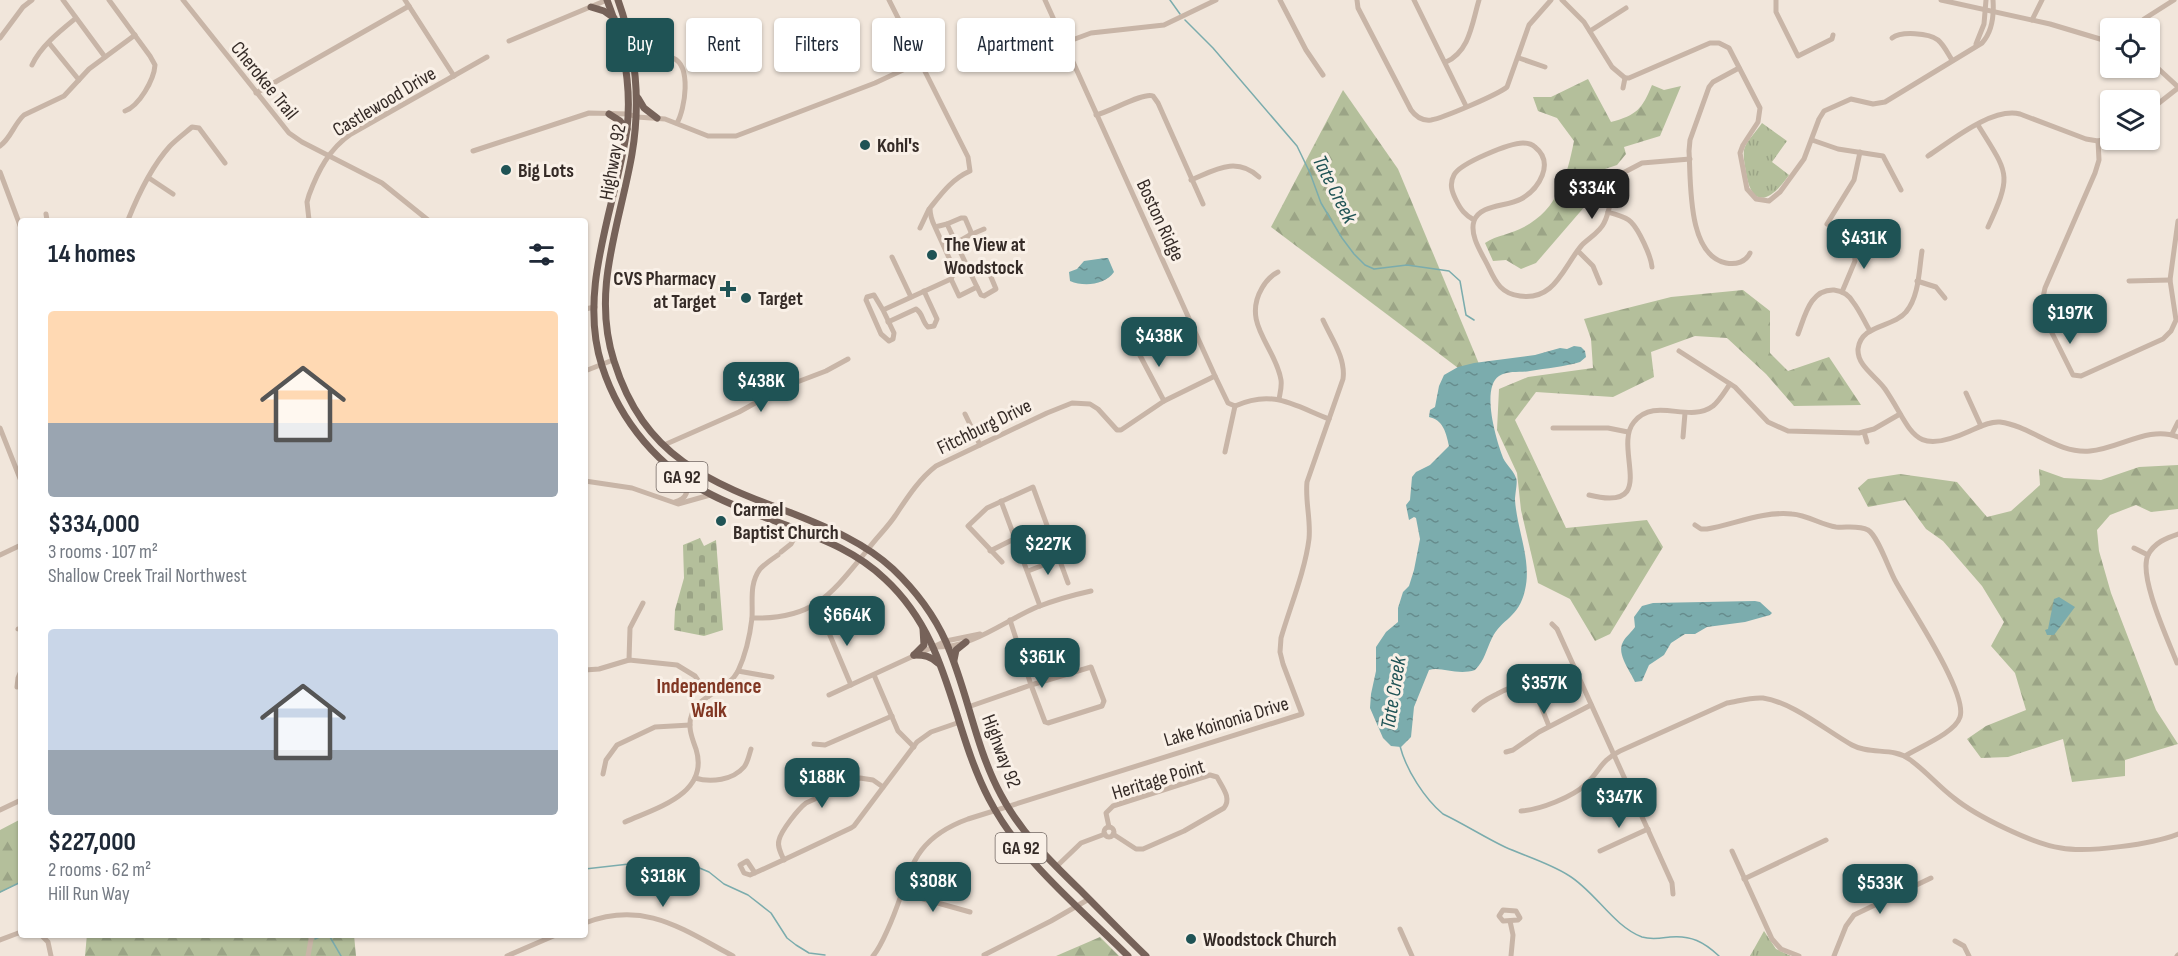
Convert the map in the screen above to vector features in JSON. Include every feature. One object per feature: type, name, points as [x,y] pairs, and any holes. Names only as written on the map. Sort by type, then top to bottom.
[{"type":"main road","name":"Highway 92","points":[[607,0],[614,18]]},
{"type":"main road","name":"Highway 92","points":[[618,0],[623,18]]},
{"type":"main road","points":[[593,4],[614,18]]},
{"type":"main road","name":"Highway 92","points":[[626,72],[627,129],[611,212],[600,252],[595,307],[596,342],[601,364],[615,400],[636,432],[661,460],[684,479],[713,495],[840,547],[861,559],[894,588],[922,624],[934,647],[977,775],[995,811],[1026,854],[1128,956]]},
{"type":"main road","name":"Highway 92","points":[[634,72],[637,117],[631,161],[606,279],[605,318],[614,360],[633,404],[647,426],[664,445],[692,469],[720,485],[826,527],[868,549],[891,567],[916,593],[947,645],[989,771],[1007,807],[1026,835],[1146,956]]},
{"type":"main road","points":[[637,98],[644,108],[657,118]]},
{"type":"main road","points":[[609,114],[627,129]]},
{"type":"main road","points":[[914,655],[924,645],[922,624]]},
{"type":"main road","points":[[953,662],[956,650],[966,642]]},
{"type":"main road","points":[[914,655],[932,657],[941,666]]},
{"type":"street","points":[[17,0],[23,8]]},
{"type":"street","points":[[0,38],[32,0]]},
{"type":"street","points":[[63,0],[105,57]]},
{"type":"street","points":[[109,0],[153,60],[155,70],[134,106],[125,111]]},
{"type":"street","name":"Cherokee Trail","points":[[183,0],[289,133],[382,183],[426,218]]},
{"type":"street","points":[[405,0],[454,76]]},
{"type":"street","points":[[509,41],[607,0]]},
{"type":"street","points":[[889,0],[898,18]]},
{"type":"street","name":"Boston Ridge","points":[[1045,0],[1053,18]]},
{"type":"street","points":[[1075,39],[1091,33],[1164,25],[1216,0]]},
{"type":"street","points":[[1280,0],[1306,50],[1323,75]]},
{"type":"street","points":[[1357,0],[1361,13],[1413,114],[1420,119],[1432,120],[1507,87],[1529,25],[1551,0]]},
{"type":"street","points":[[1414,0],[1466,106]]},
{"type":"street","points":[[1446,62],[1458,56],[1465,47],[1479,0]]},
{"type":"street","points":[[1562,0],[1580,17],[1612,67],[1625,78]]},
{"type":"street","points":[[1776,0],[1776,12],[1798,56],[1827,43],[1833,35]]},
{"type":"street","points":[[1941,0],[2032,20],[2100,39]]},
{"type":"street","points":[[1975,46],[1980,37],[1986,0]]},
{"type":"street","points":[[1625,78],[1710,43],[1726,46],[1760,112],[1758,122],[1740,153],[1747,189],[1752,196],[1766,201],[1777,196],[1801,164],[1821,115],[1830,107],[1851,99],[1873,104],[1881,103],[1975,46],[1988,34],[1993,0]]},
{"type":"street","points":[[2032,20],[2042,0]]},
{"type":"street","points":[[2147,18],[2174,0]]},
{"type":"street","points":[[256,93],[409,6]]},
{"type":"street","points":[[1590,31],[1626,8]]},
{"type":"street","points":[[32,65],[35,57],[76,18]]},
{"type":"street","points":[[1892,38],[1902,33],[1934,38],[1952,60]]},
{"type":"street","points":[[0,146],[24,115],[64,96],[89,69],[135,35]]},
{"type":"street","points":[[49,43],[79,80]]},
{"type":"street","name":"Castlewood Drive","points":[[309,218],[307,202],[309,195],[328,155],[351,134],[487,57]]},
{"type":"street","points":[[674,58],[684,68],[682,115],[677,123]]},
{"type":"street","points":[[1519,58],[1545,67]]},
{"type":"street","name":"Boston Ridge","points":[[1075,68],[1183,301],[1215,376],[1228,403],[1235,406]]},
{"type":"street","points":[[1739,68],[1719,78],[1709,87],[1690,140],[1690,159],[1695,225],[1706,249],[1717,260],[1729,264],[1743,261],[1750,253]]},
{"type":"street","points":[[2160,70],[2178,88],[2160,102]]},
{"type":"street","points":[[473,151],[582,114],[628,114],[657,118],[677,123],[708,136],[736,136],[899,72]]},
{"type":"street","points":[[920,228],[930,208],[948,185],[957,177],[970,171],[968,157],[925,72]]},
{"type":"street","points":[[1623,88],[1625,78]]},
{"type":"street","points":[[1096,116],[1144,95],[1153,96],[1203,204]]},
{"type":"street","points":[[1928,156],[1997,115],[2014,112],[2080,137],[2098,141],[2095,173],[2044,288],[2042,302],[2046,323],[2074,379],[2163,339],[2173,328],[2177,320],[2170,280],[2178,221]]},
{"type":"street","points":[[1978,125],[2001,165],[2004,176],[2003,193],[1988,227]]},
{"type":"street","points":[[129,218],[149,178],[171,145],[192,127],[196,126],[210,141],[225,163]]},
{"type":"street","points":[[1531,144],[1534,137]]},
{"type":"street","points":[[1812,140],[1838,149],[1883,156],[1901,190]]},
{"type":"street","points":[[1474,220],[1462,212],[1453,193],[1451,184],[1455,173],[1464,165],[1513,144],[1531,144],[1543,158],[1545,168],[1540,180],[1520,200],[1486,209],[1474,220],[1473,235],[1496,282],[1502,289],[1510,295],[1528,297],[1543,294],[1550,289],[1578,251],[1602,227],[1615,183],[1622,173],[1647,162],[1690,159]]},
{"type":"street","points":[[1827,224],[1854,180],[1860,152]]},
{"type":"street","points":[[1191,180],[1227,165],[1247,169],[1259,177]]},
{"type":"street","points":[[0,172],[18,220]]},
{"type":"street","points":[[149,178],[173,194]]},
{"type":"street","points":[[883,310],[951,279],[955,271],[935,227],[930,208]]},
{"type":"street","points":[[1608,212],[1625,218],[1634,225],[1652,267]]},
{"type":"street","points":[[935,227],[965,218],[971,232],[970,236]]},
{"type":"street","points":[[947,224],[969,271],[981,295],[984,296],[995,290],[996,287],[986,265],[969,271]]},
{"type":"street","points":[[956,243],[984,229]]},
{"type":"street","points":[[1842,292],[1855,261],[1854,244]]},
{"type":"street","points":[[1578,251],[1593,266],[1600,282]]},
{"type":"street","points":[[1922,251],[1911,304],[1903,315],[1890,324],[1870,331],[1859,343],[1859,357],[1865,367],[1885,389],[1914,434],[1932,442],[1947,441],[1995,422],[2005,423],[2064,448],[2097,451],[2135,438],[2162,434],[2175,436],[2178,422]]},
{"type":"street","points":[[892,257],[911,297]]},
{"type":"street","points":[[1278,272],[1270,277],[1263,286],[1256,299],[1254,314],[1281,379],[1279,399]]},
{"type":"street","points":[[951,279],[959,296],[977,287]]},
{"type":"street","points":[[2129,281],[2170,280]]},
{"type":"street","points":[[1917,281],[1936,287],[1945,298]]},
{"type":"street","points":[[888,322],[916,309],[922,315],[926,326],[934,326],[937,319],[924,291]]},
{"type":"street","points":[[1798,334],[1809,306],[1817,295],[1825,291],[1842,292],[1852,301],[1870,331]]},
{"type":"street","points":[[874,295],[883,310],[894,336],[890,340],[881,334],[866,300],[867,297],[874,295]]},
{"type":"street","points":[[588,308],[595,307]]},
{"type":"street","name":"Lake Koinonia Drive","points":[[1007,807],[1302,714],[1283,664],[1281,638],[1308,546],[1310,529],[1307,482],[1343,380],[1344,366],[1323,320]]},
{"type":"street","points":[[1135,346],[1164,401],[1215,376]]},
{"type":"street","points":[[1679,351],[1730,384],[1763,418],[1781,428],[1797,433],[1853,434],[1864,432],[1900,414]]},
{"type":"street","points":[[664,445],[739,412],[784,387],[826,371],[848,359]]},
{"type":"street","points":[[588,370],[614,360]]},
{"type":"street","points":[[1589,495],[1608,499],[1619,496],[1627,489],[1631,478],[1628,432],[1635,421],[1646,412],[1663,410],[1699,412],[1709,408],[1719,399],[1730,384]]},
{"type":"street","points":[[1966,393],[1981,426]]},
{"type":"street","points":[[1225,452],[1235,406],[1251,399],[1279,399],[1329,419]]},
{"type":"street","name":"Fitchburg Drive","points":[[752,618],[783,617],[808,609],[831,592],[861,559],[930,470],[1065,405],[1090,404],[1098,409],[1117,430],[1126,428],[1164,401]]},
{"type":"street","points":[[1683,437],[1685,413]]},
{"type":"street","points":[[965,414],[980,445]]},
{"type":"street","points":[[0,428],[18,474]]},
{"type":"street","points":[[1553,428],[1608,428],[1628,432]]},
{"type":"street","points":[[1864,432],[1867,442]]},
{"type":"street","points":[[12,459],[18,458]]},
{"type":"street","points":[[668,501],[678,501],[684,498],[687,487],[684,479]]},
{"type":"street","points":[[588,481],[632,488],[682,504],[704,495],[713,495]]},
{"type":"street","points":[[1002,562],[968,526],[987,508],[1033,487],[1068,583]]},
{"type":"street","points":[[1001,501],[1040,606]]},
{"type":"street","points":[[1695,525],[1701,529],[1707,529],[1764,515],[1790,513],[1830,526],[1864,529],[1872,534],[1896,582],[1936,650],[1961,708],[1960,716],[1953,727],[1905,756]]},
{"type":"street","points":[[625,822],[681,796],[696,778],[698,760],[690,725],[694,709],[709,696],[726,686],[738,671],[750,631],[754,582],[760,569],[791,544],[799,530]]},
{"type":"street","points":[[2177,663],[2145,573],[2148,555],[2158,543],[2178,534]]},
{"type":"street","points":[[990,551],[1016,538]]},
{"type":"street","points":[[0,555],[18,546]]},
{"type":"street","points":[[2134,548],[2148,555]]},
{"type":"street","points":[[1028,571],[1059,559]]},
{"type":"street","points":[[829,695],[934,647],[966,642],[1040,606],[1091,591]]},
{"type":"street","points":[[630,660],[630,628],[643,603]]},
{"type":"street","points":[[968,707],[1031,685],[1091,667],[1104,701],[1102,706],[1048,723],[1043,718],[1031,685],[1010,620]]},
{"type":"street","points":[[1552,624],[1557,629],[1648,829],[1672,883],[1672,894]]},
{"type":"street","points":[[820,625],[829,633],[851,685]]},
{"type":"street","points":[[947,645],[972,634],[982,634]]},
{"type":"street","points":[[588,670],[630,660],[666,663],[684,668],[695,676],[709,696]]},
{"type":"street","points":[[738,671],[772,677]]},
{"type":"street","points":[[874,675],[902,736],[914,747]]},
{"type":"street","points":[[17,687],[18,678]]},
{"type":"street","points":[[1473,710],[1482,702],[1507,688],[1516,685],[1525,686],[1531,688],[1549,726]]},
{"type":"street","points":[[1521,811],[1538,808],[1578,791],[1591,779],[1604,760],[1614,754],[1719,706],[1755,698],[1775,701],[1790,708],[1859,748],[1905,756],[1970,810],[2052,847],[2072,850],[2092,849],[2157,841],[2178,834]]},
{"type":"street","points":[[1506,752],[1513,750],[1549,726],[1591,705]]},
{"type":"street","points":[[814,744],[825,746],[892,716]]},
{"type":"street","points":[[755,873],[854,826],[914,747],[931,732],[960,722]]},
{"type":"street","points":[[603,774],[606,760],[617,745],[656,727],[690,725]]},
{"type":"street","points":[[696,778],[712,782],[739,771],[745,765],[751,749]]},
{"type":"street","name":"Heritage Point","points":[[1108,827],[1106,813],[1113,806],[1210,775],[1217,777],[1228,798],[1224,808],[1186,830],[1143,849],[1136,849],[1113,834]]},
{"type":"street","points":[[783,860],[778,848],[778,840],[806,803],[860,778],[873,780],[883,787]]},
{"type":"street","points":[[0,810],[18,801]]},
{"type":"street","points":[[873,956],[892,919],[917,855],[934,836],[953,825],[1007,807]]},
{"type":"street","points":[[1056,867],[1080,843],[1105,834],[1108,837],[1113,834],[1113,829],[1108,827],[1104,829],[1105,834]]},
{"type":"street","points":[[1600,851],[1648,829]]},
{"type":"street","points":[[1744,879],[1826,840]]},
{"type":"street","points":[[1732,851],[1775,944],[1799,956]]},
{"type":"street","points":[[1834,956],[1846,926],[1854,915],[1930,878]]},
{"type":"street","points":[[902,893],[970,912]]},
{"type":"street","points":[[984,955],[1089,899]]},
{"type":"street","points":[[588,922],[603,916],[622,913],[641,914],[664,921],[733,956]]},
{"type":"street","points":[[1510,921],[1513,935],[1511,956]]},
{"type":"street","points":[[1400,929],[1412,956]]},
{"type":"street","points":[[0,940],[18,933]]},
{"type":"street","points":[[44,938],[48,942],[51,956]]},
{"type":"street","points":[[308,956],[311,938]]},
{"type":"street","points":[[507,956],[549,938]]},
{"type":"street","points":[[1955,941],[1964,946],[1969,956]]},
{"type":"green space","points":[[1588,79],[1611,122],[1627,117],[1638,110],[1652,85],[1664,90],[1681,86],[1660,136],[1624,147],[1626,154],[1617,165],[1599,171],[1594,177],[1586,205],[1536,263],[1521,269],[1506,260],[1493,261],[1485,243],[1524,227],[1545,211],[1559,190],[1571,154],[1574,141],[1557,118],[1538,111],[1533,97],[1551,97]]},
{"type":"green space","points":[[1343,90],[1398,169],[1489,388],[1486,389],[1271,227]]},
{"type":"green space","points":[[1762,123],[1787,141],[1772,162],[1789,175],[1777,190],[1764,198],[1753,193],[1749,186],[1744,156],[1747,143]]},
{"type":"green space","points":[[1743,290],[1770,311],[1770,353],[1788,371],[1829,357],[1861,405],[1794,406],[1766,374],[1727,338],[1695,336],[1651,352],[1654,377],[1613,397],[1536,392],[1515,420],[1566,528],[1647,520],[1663,547],[1610,634],[1595,641],[1570,599],[1538,583],[1521,510],[1517,473],[1497,430],[1499,389],[1528,377],[1593,368],[1591,339],[1584,319],[1671,297]]},
{"type":"green space","points":[[2178,465],[2178,509],[2151,512],[2136,505],[2110,515],[2097,530],[2099,551],[2111,593],[2156,710],[2178,744],[2125,760],[2125,776],[2072,782],[2063,739],[2008,757],[1981,758],[1967,739],[1986,726],[2026,710],[2015,673],[1991,646],[2004,622],[1982,586],[1943,541],[1926,529],[1905,500],[1868,507],[1858,488],[1868,479],[1900,474],[1957,482],[1987,517],[2011,511],[2040,485],[2039,469],[2064,478],[2101,480],[2139,467]]},
{"type":"green space","points":[[700,538],[704,546],[716,540],[723,630],[704,636],[674,630],[675,610],[684,578],[683,545]]},
{"type":"green space","points":[[18,821],[18,884],[0,893],[0,830]]},
{"type":"green space","points":[[1764,931],[1776,949],[1791,956],[1750,956]]},
{"type":"green space","points":[[1100,937],[1119,956],[1056,956]]},
{"type":"green space","points":[[87,938],[354,938],[356,956],[85,956]]},
{"type":"water","points":[[1108,258],[1114,272],[1105,280],[1094,284],[1070,281],[1069,272],[1077,269],[1084,261]]},
{"type":"water","points":[[1574,346],[1581,347],[1585,351],[1586,357],[1580,362],[1503,374],[1494,382],[1491,391],[1490,402],[1496,438],[1503,458],[1517,480],[1516,511],[1527,568],[1525,590],[1519,607],[1500,626],[1475,670],[1462,672],[1429,670],[1414,707],[1411,737],[1401,747],[1391,746],[1383,738],[1370,708],[1376,671],[1376,647],[1386,632],[1398,622],[1398,608],[1414,570],[1420,539],[1416,518],[1409,520],[1406,505],[1410,500],[1412,477],[1416,472],[1430,465],[1449,446],[1441,424],[1429,417],[1430,410],[1435,407],[1439,386],[1444,375],[1458,367],[1474,363],[1535,355]]},
{"type":"water","points":[[2059,597],[2075,607],[2054,635],[2047,635],[2045,630],[2048,629],[2054,599]]},
{"type":"water","points":[[1760,602],[1772,613],[1745,622],[1707,627],[1695,634],[1685,634],[1671,643],[1664,655],[1649,665],[1642,681],[1635,682],[1625,663],[1621,647],[1635,627],[1634,617],[1642,606],[1653,603]]},
{"type":"waterway","name":"Tate Creek","points":[[1170,0],[1180,14]]},
{"type":"waterway","name":"Tate Creek","points":[[1185,20],[1213,48],[1297,146],[1321,203],[1354,254],[1365,265],[1374,269],[1407,265],[1449,271],[1460,281],[1466,315],[1474,320]]},
{"type":"waterway","name":"Tate Creek","points":[[1400,746],[1417,783],[1443,814],[1505,847],[1568,875],[1632,932],[1649,938],[1691,938],[1719,956]]},
{"type":"waterway","points":[[588,869],[673,859],[690,864],[709,872],[724,884],[748,895],[771,913],[787,938],[796,945],[809,953],[825,955]]},
{"type":"waterway","points":[[0,892],[18,883]]},
{"type":"waterway","points":[[331,938],[341,956]]},
{"type":"place","name":"Kohl's","points":[[865,145]]},
{"type":"place","name":"Big Lots","points":[[506,170]]},
{"type":"place","name":"The View at Woodstock","points":[[932,255]]},
{"type":"place","name":"CVS Pharmacy at Target","points":[[728,289]]},
{"type":"place","name":"Target","points":[[746,298]]},
{"type":"place","name":"Carmel Baptist Church","points":[[721,521]]},
{"type":"place","name":"Woodstock Church","points":[[1191,939]]},
{"type":"district","name":"Independence Walk","points":[[709,698]]}]
